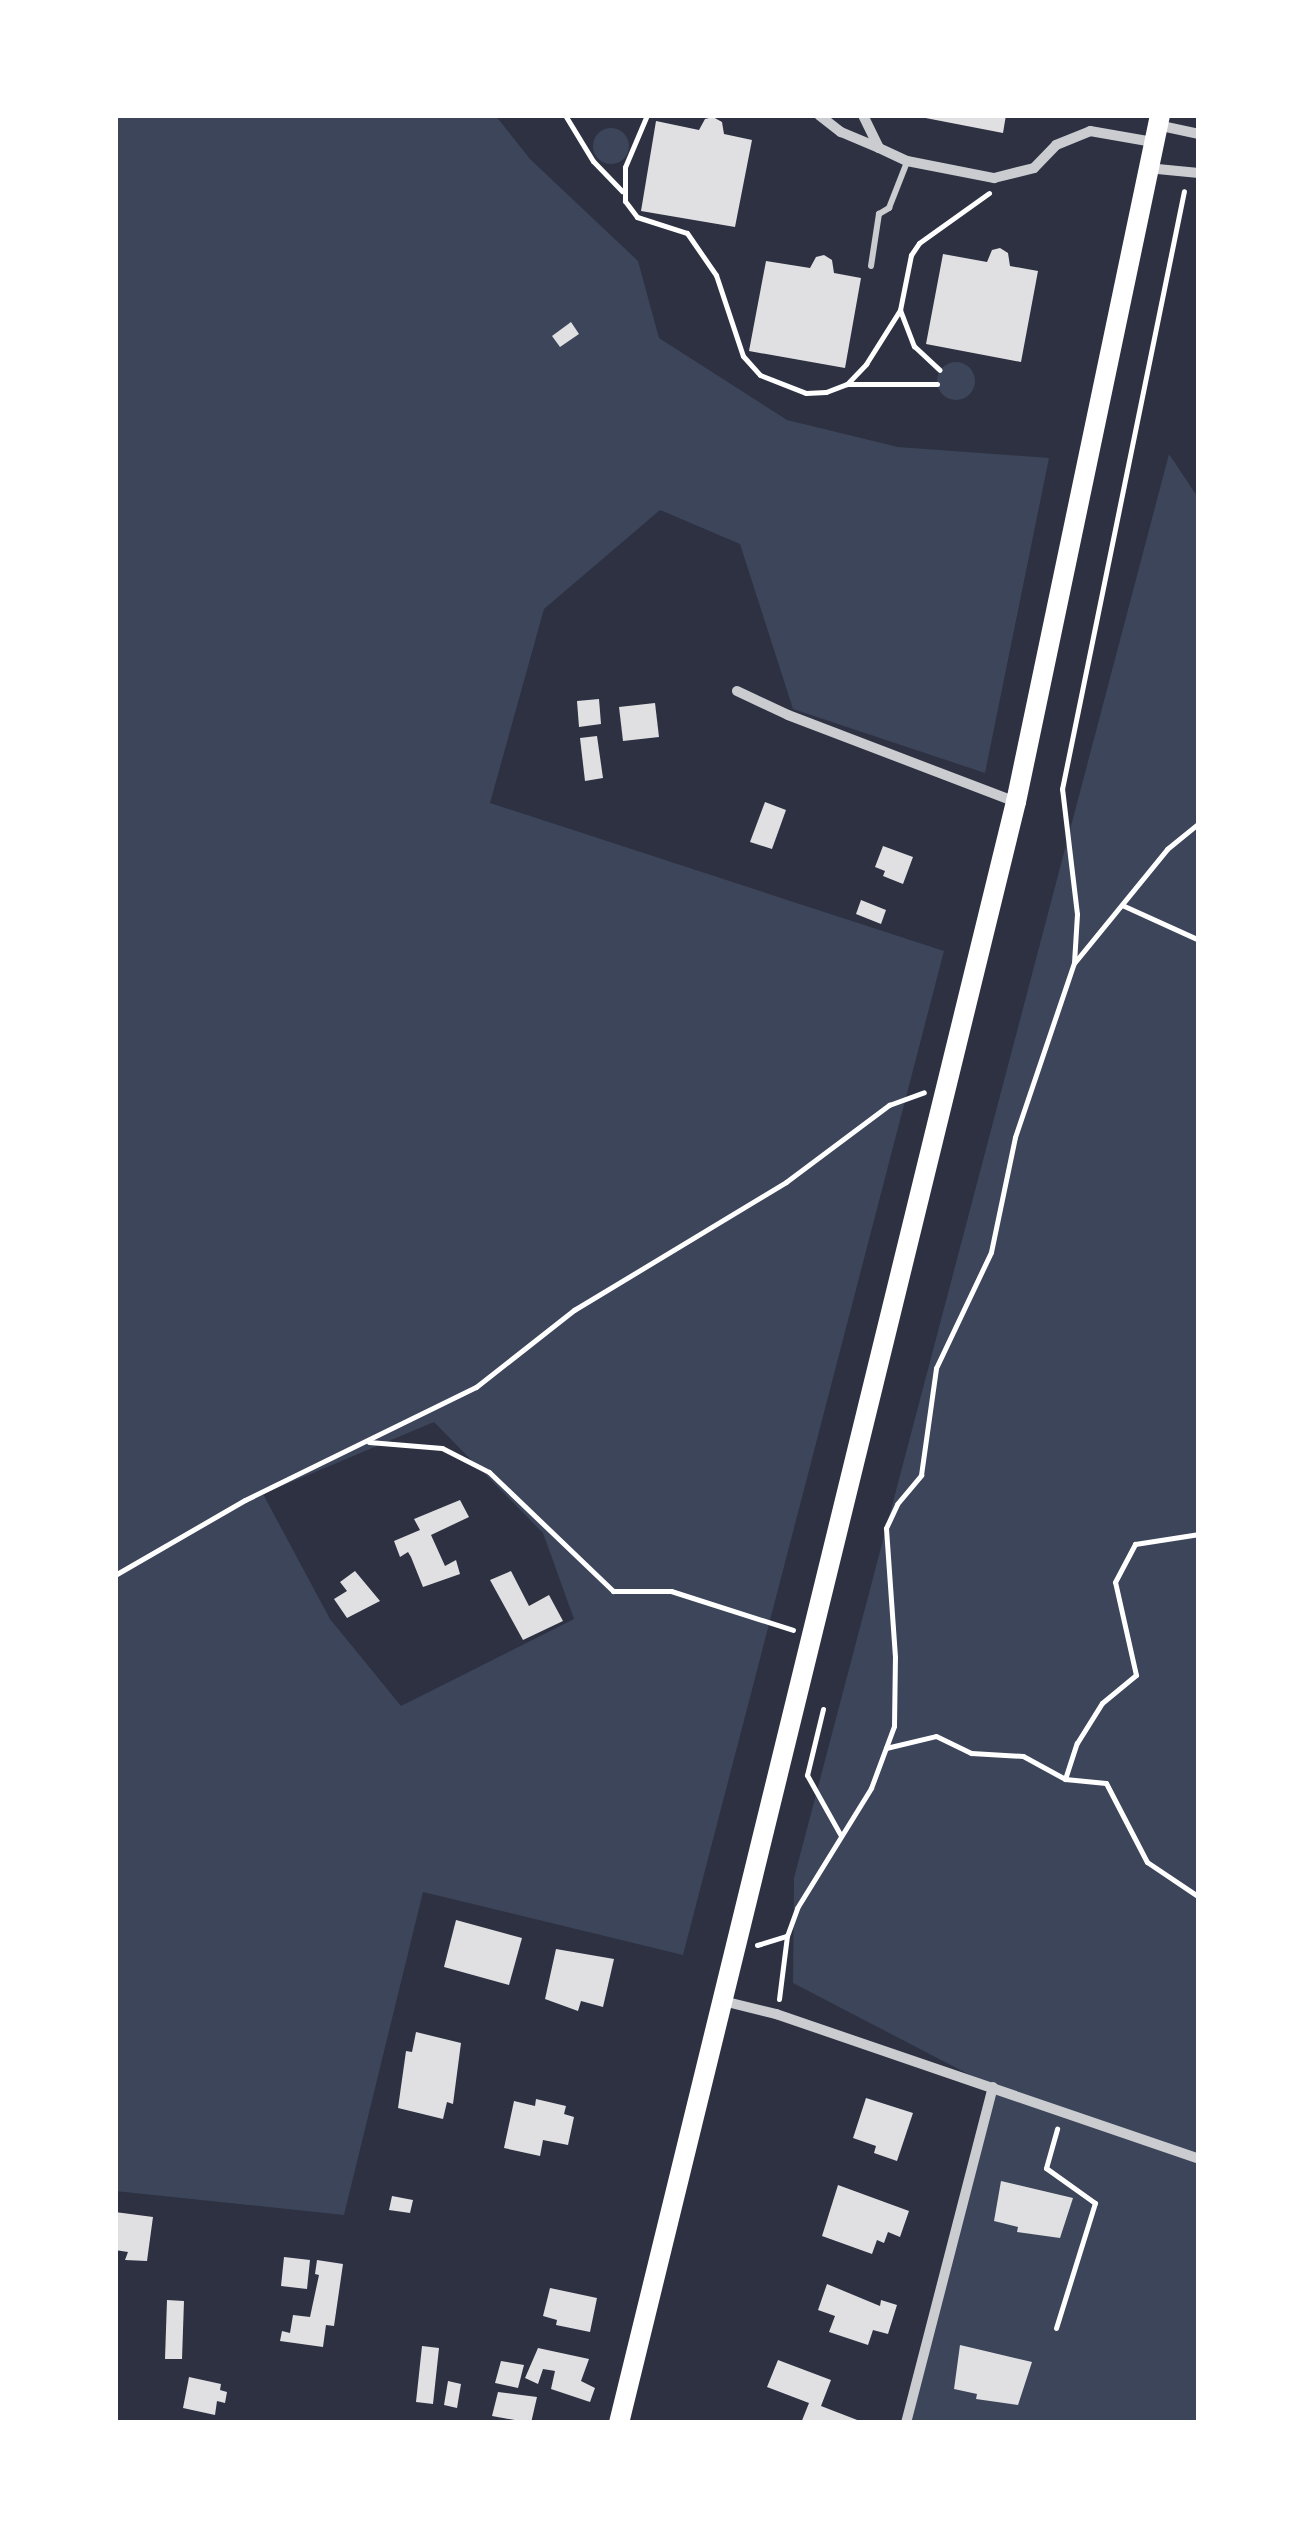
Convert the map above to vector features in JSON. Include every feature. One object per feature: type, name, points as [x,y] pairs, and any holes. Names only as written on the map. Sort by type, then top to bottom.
[{"type":"main road","points":[[619,2423],[1016,802],[1157,127]]},
{"type":"street","points":[[819,115],[841,132],[908,160],[994,178],[1034,168],[1056,145],[1090,131],[1157,127],[1199,134]]},
{"type":"street","points":[[863,115],[879,148]]},
{"type":"street","points":[[1146,168],[1199,173]]},
{"type":"street","points":[[737,690],[788,715],[1016,802]]},
{"type":"street","points":[[723,2001],[776,2014],[1199,2159]]},
{"type":"street","points":[[906,2423],[993,2087]]},
{"type":"lane","points":[[870,266],[880,214],[889,208],[908,160]]},
{"type":"path","points":[[565,115],[593,161],[622,191],[637,217],[687,234],[704,253],[731,314],[733,336],[760,376],[806,393],[826,392],[847,384],[937,384]]},
{"type":"path","points":[[622,191],[625,167],[647,115]]},
{"type":"path","points":[[779,2002],[787,1936],[797,1908],[871,1788],[894,1726],[895,1657],[886,1528],[897,1504],[921,1475],[936,1368],[991,1252],[1014,1137],[1074,963],[1077,914],[1062,789],[1184,191]]},
{"type":"path","points":[[847,384],[866,364],[900,310],[912,255],[919,243],[989,192]]},
{"type":"path","points":[[900,310],[914,346],[940,370]]},
{"type":"path","points":[[1074,963],[1167,849],[1199,823]]},
{"type":"path","points":[[1122,904],[1199,940]]},
{"type":"path","points":[[115,1574],[245,1500],[476,1387],[574,1310],[786,1182],[889,1104],[950,1082]]},
{"type":"path","points":[[366,1442],[442,1448],[489,1472],[613,1590],[671,1590],[814,1636]]},
{"type":"path","points":[[1065,1779],[1077,1743],[1102,1703],[1136,1675],[1116,1582],[1135,1544],[1199,1534]]},
{"type":"path","points":[[823,1710],[806,1775],[840,1834]]},
{"type":"path","points":[[886,1748],[936,1736],[970,1753],[1022,1756],[1065,1779],[1106,1783],[1146,1862],[1199,1897]]},
{"type":"path","points":[[753,1946],[787,1936]]},
{"type":"path","points":[[1056,2328],[1096,2203],[1046,2168],[1062,2111]]},
{"type":"shaded area","points":[[115,115],[495,115],[530,159],[638,261],[659,338],[787,420],[898,447],[1049,458],[985,773],[793,709],[740,544],[660,510],[544,609],[490,803],[944,951],[683,1955],[423,1892],[344,2215],[115,2191]],"holes":[[[434,1422],[543,1533],[574,1619],[401,1706],[330,1619],[263,1494]]]},
{"type":"shaded area","points":[[611,128],[624,133],[629,146],[624,159],[611,164],[598,159],[593,146],[598,133]]},
{"type":"shaded area","points":[[956,362],[969,368],[975,381],[969,394],[956,400],[943,394],[937,381],[943,368]]},
{"type":"shaded area","points":[[1169,454],[1199,499],[1199,2423],[906,2423],[993,2087],[793,1983],[794,1878]]},
{"type":"building","points":[[910,115],[1006,115],[1003,133]]},
{"type":"building","points":[[713,117],[722,122],[724,134],[752,140],[735,227],[641,211],[656,121],[699,130],[705,119]]},
{"type":"building","points":[[1000,248],[1008,253],[1010,266],[1038,271],[1021,362],[926,344],[943,254],[987,262],[992,250]]},
{"type":"building","points":[[824,255],[832,260],[834,273],[861,278],[845,368],[749,351],[766,261],[810,268],[816,257]]},
{"type":"building","points":[[571,322],[579,334],[560,347],[552,336]]},
{"type":"building","points":[[599,699],[601,724],[579,727],[577,701]]},
{"type":"building","points":[[655,703],[659,737],[623,741],[619,707]]},
{"type":"building","points":[[597,736],[603,778],[585,781],[580,738]]},
{"type":"building","points":[[765,802],[786,810],[772,849],[750,842]]},
{"type":"building","points":[[883,846],[913,857],[903,884],[883,876],[885,871],[875,867]]},
{"type":"building","points":[[861,900],[886,910],[881,924],[856,914]]},
{"type":"building","points":[[460,1500],[469,1517],[431,1535],[445,1566],[456,1560],[460,1574],[423,1587],[408,1552],[400,1557],[394,1541],[420,1530],[414,1519]]},
{"type":"building","points":[[355,1571],[380,1601],[347,1618],[334,1599],[347,1591],[340,1582]]},
{"type":"building","points":[[511,1571],[529,1606],[549,1595],[563,1621],[523,1640],[490,1580]]},
{"type":"building","points":[[456,1920],[522,1938],[509,1985],[444,1967]]},
{"type":"building","points":[[556,1949],[614,1959],[603,2007],[581,2001],[578,2011],[545,1999]]},
{"type":"building","points":[[416,2032],[461,2043],[453,2104],[447,2102],[443,2119],[398,2108],[406,2051],[412,2052]]},
{"type":"building","points":[[866,2098],[913,2113],[897,2161],[874,2153],[876,2146],[853,2138]]},
{"type":"building","points":[[536,2099],[566,2106],[564,2114],[574,2117],[568,2145],[543,2140],[540,2156],[504,2148],[514,2101],[535,2106]]},
{"type":"building","points":[[1001,2181],[1073,2198],[1060,2238],[1017,2232],[1018,2227],[994,2221]]},
{"type":"building","points":[[838,2185],[909,2211],[900,2237],[888,2232],[884,2243],[877,2240],[872,2254],[822,2236]]},
{"type":"building","points":[[392,2196],[413,2200],[410,2213],[389,2210]]},
{"type":"building","points":[[115,2212],[153,2217],[147,2261],[125,2260],[128,2252],[115,2250]]},
{"type":"building","points":[[284,2257],[310,2260],[307,2289],[281,2286]]},
{"type":"building","points":[[317,2260],[343,2264],[334,2326],[326,2325],[323,2347],[280,2341],[282,2331],[290,2333],[293,2315],[310,2317],[319,2275],[315,2274]]},
{"type":"building","points":[[827,2284],[880,2306],[881,2300],[897,2305],[888,2334],[873,2330],[868,2345],[829,2332],[835,2316],[818,2310]]},
{"type":"building","points":[[550,2288],[597,2298],[590,2332],[556,2325],[557,2320],[543,2316]]},
{"type":"building","points":[[167,2300],[184,2301],[182,2359],[165,2359]]},
{"type":"building","points":[[960,2345],[1032,2362],[1018,2405],[976,2399],[977,2394],[954,2389]]},
{"type":"building","points":[[422,2346],[439,2348],[433,2404],[416,2402]]},
{"type":"building","points":[[538,2348],[589,2359],[581,2381],[595,2388],[590,2402],[551,2389],[555,2371],[543,2369],[538,2384],[525,2378]]},
{"type":"building","points":[[778,2360],[831,2380],[821,2406],[865,2423],[801,2423],[809,2403],[767,2387]]},
{"type":"building","points":[[501,2361],[524,2365],[518,2388],[495,2383]]},
{"type":"building","points":[[189,2377],[221,2384],[220,2390],[227,2392],[225,2403],[217,2401],[215,2415],[183,2408]]},
{"type":"building","points":[[448,2381],[461,2384],[457,2408],[444,2405]]},
{"type":"building","points":[[498,2392],[537,2397],[531,2423],[492,2416]]}]
